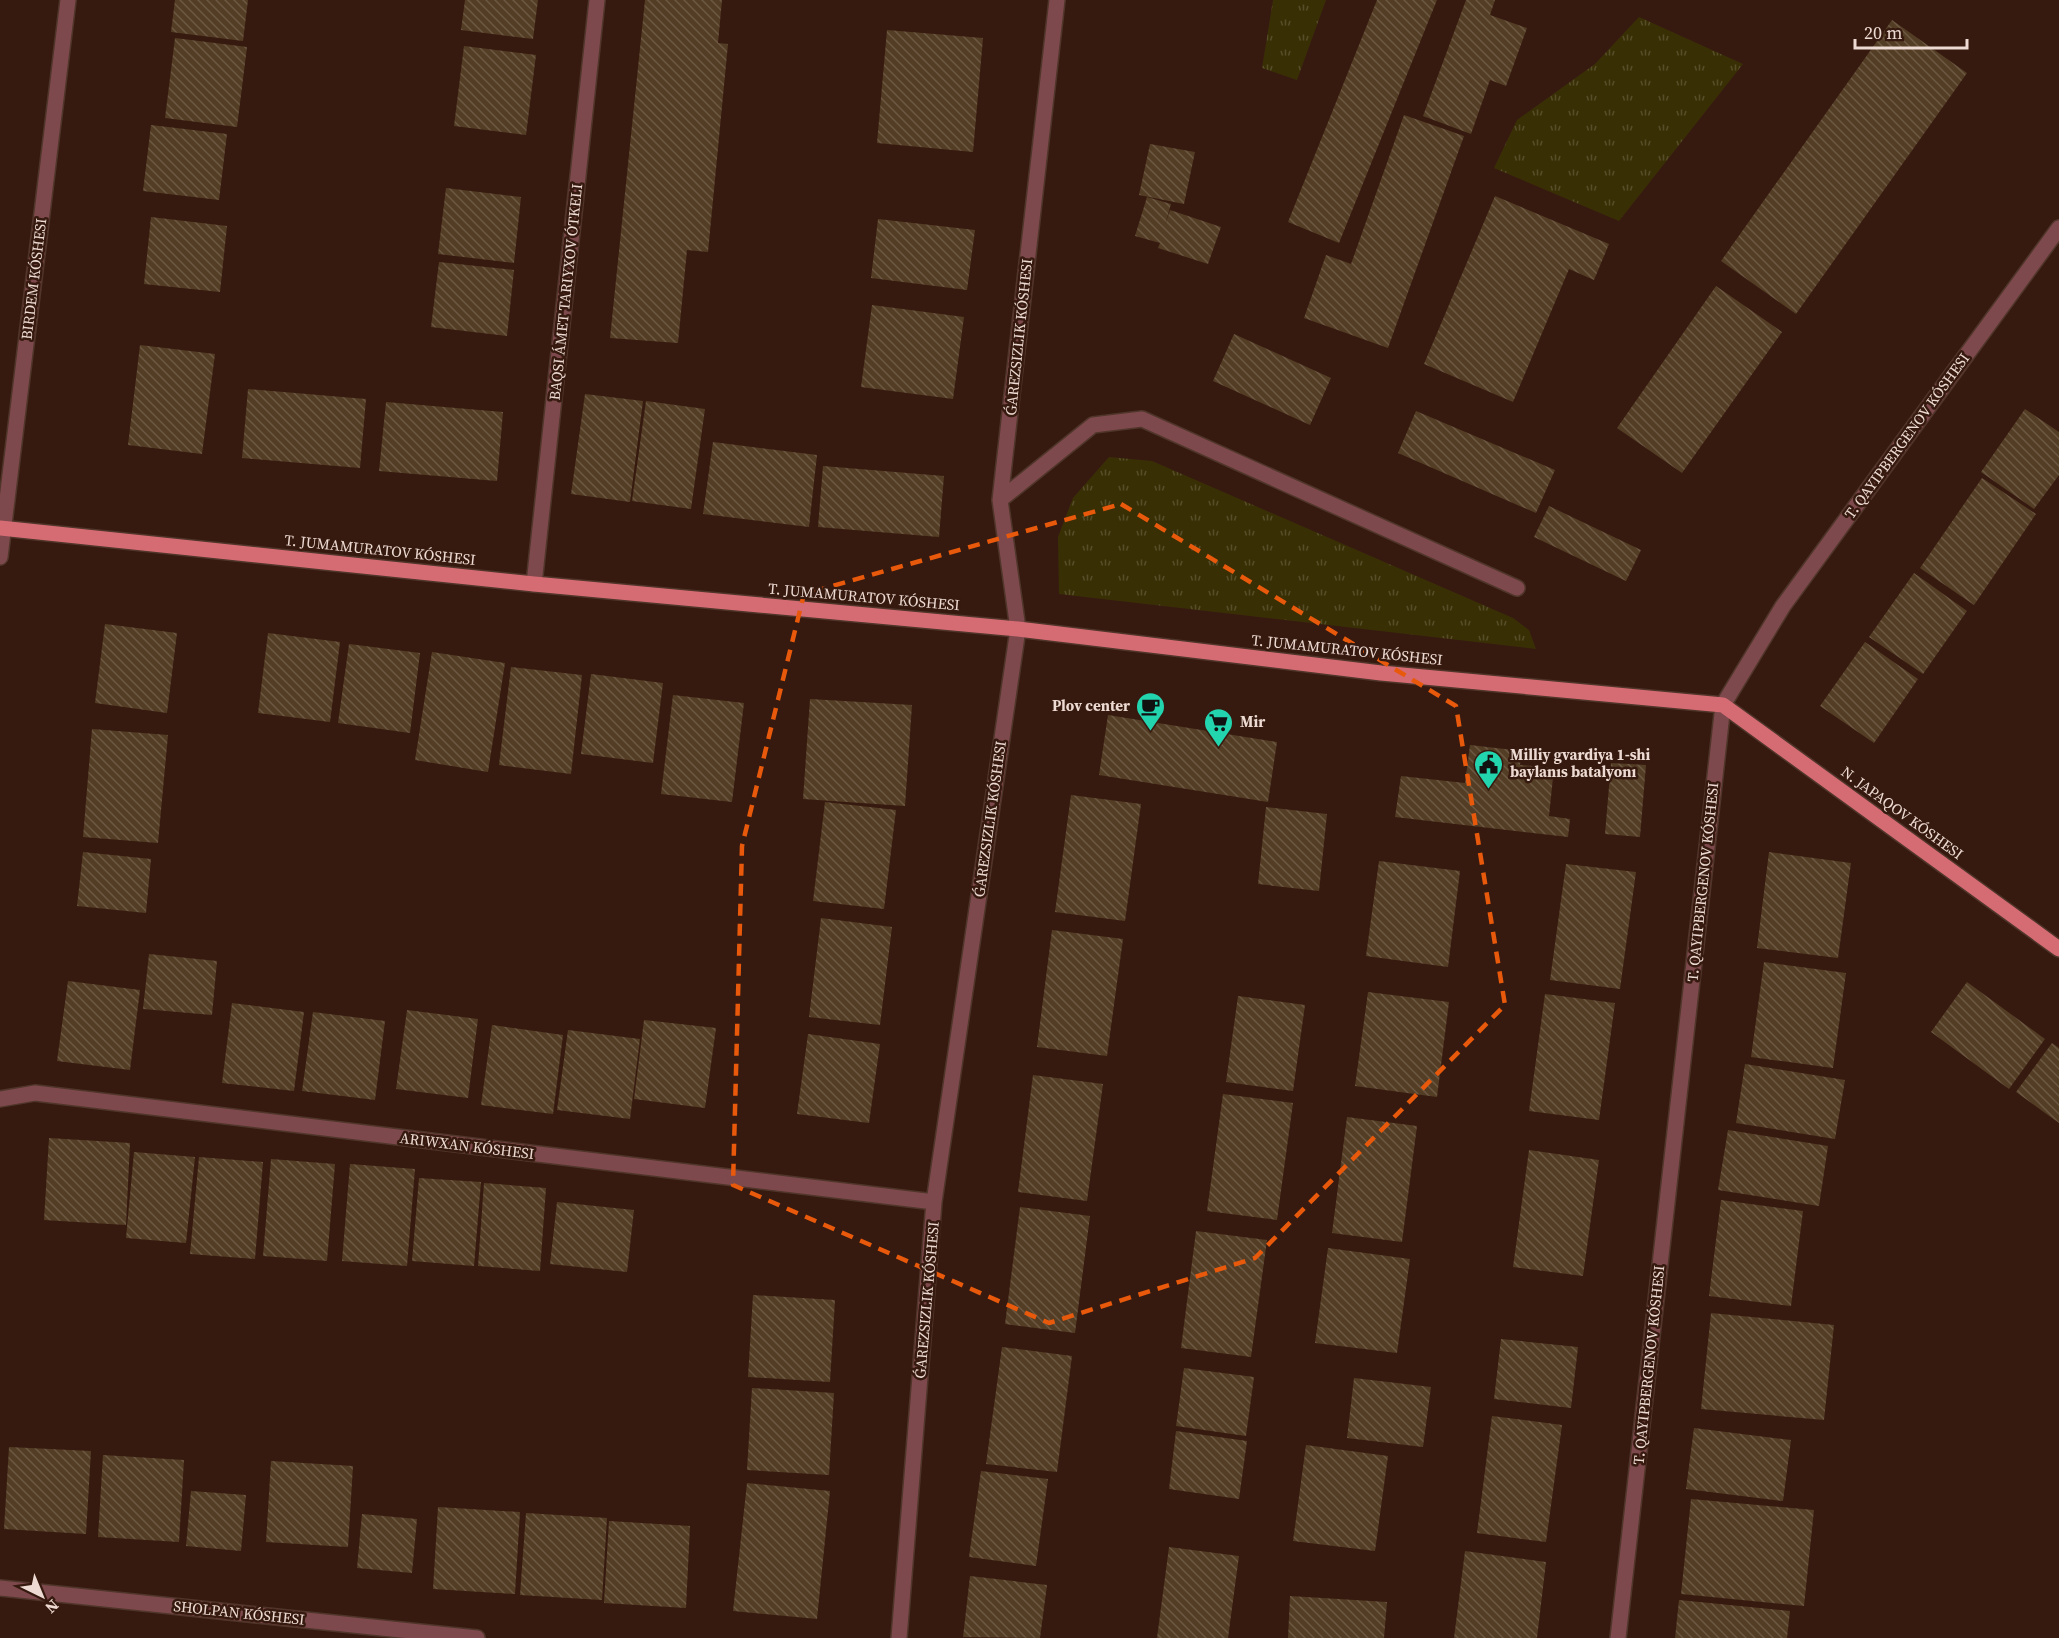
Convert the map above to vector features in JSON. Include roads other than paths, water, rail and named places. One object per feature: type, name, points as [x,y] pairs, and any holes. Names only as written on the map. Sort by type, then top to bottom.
[{"type":"main road","name":"T. JUMAMURATOV KÓSHESI","points":[[2,529],[534,584],[1018,629],[1381,673],[1723,705]]},
{"type":"main road","name":"N. JAPAQOV KÓSHESI","points":[[1723,705],[2059,949]]},
{"type":"street","name":"BIRDEM KÓSHESI","points":[[0,557],[68,0]]},
{"type":"street","points":[[534,584],[597,0]]},
{"type":"street","name":"ǴAREZSIZLIK KÓSHESI","points":[[899,1638],[934,1202],[1018,629],[1000,500],[1056,0]]},
{"type":"street","points":[[1618,1638],[1723,705],[1783,606],[2059,228]]},
{"type":"street","points":[[1000,500],[1093,425],[1142,419],[1517,588]]},
{"type":"street","points":[[0,1099],[35,1093],[934,1202]]},
{"type":"street","name":"SHOLPAN KÓSHESI","points":[[0,1588],[477,1638]]},
{"type":"place","name":"Plov center","points":[[1151,732]]},
{"type":"place","name":"Mir","points":[[1219,748]]},
{"type":"place","name":"Milliy gvardiya 1-shi baylanıs batalyonı","points":[[1489,790]]}]
